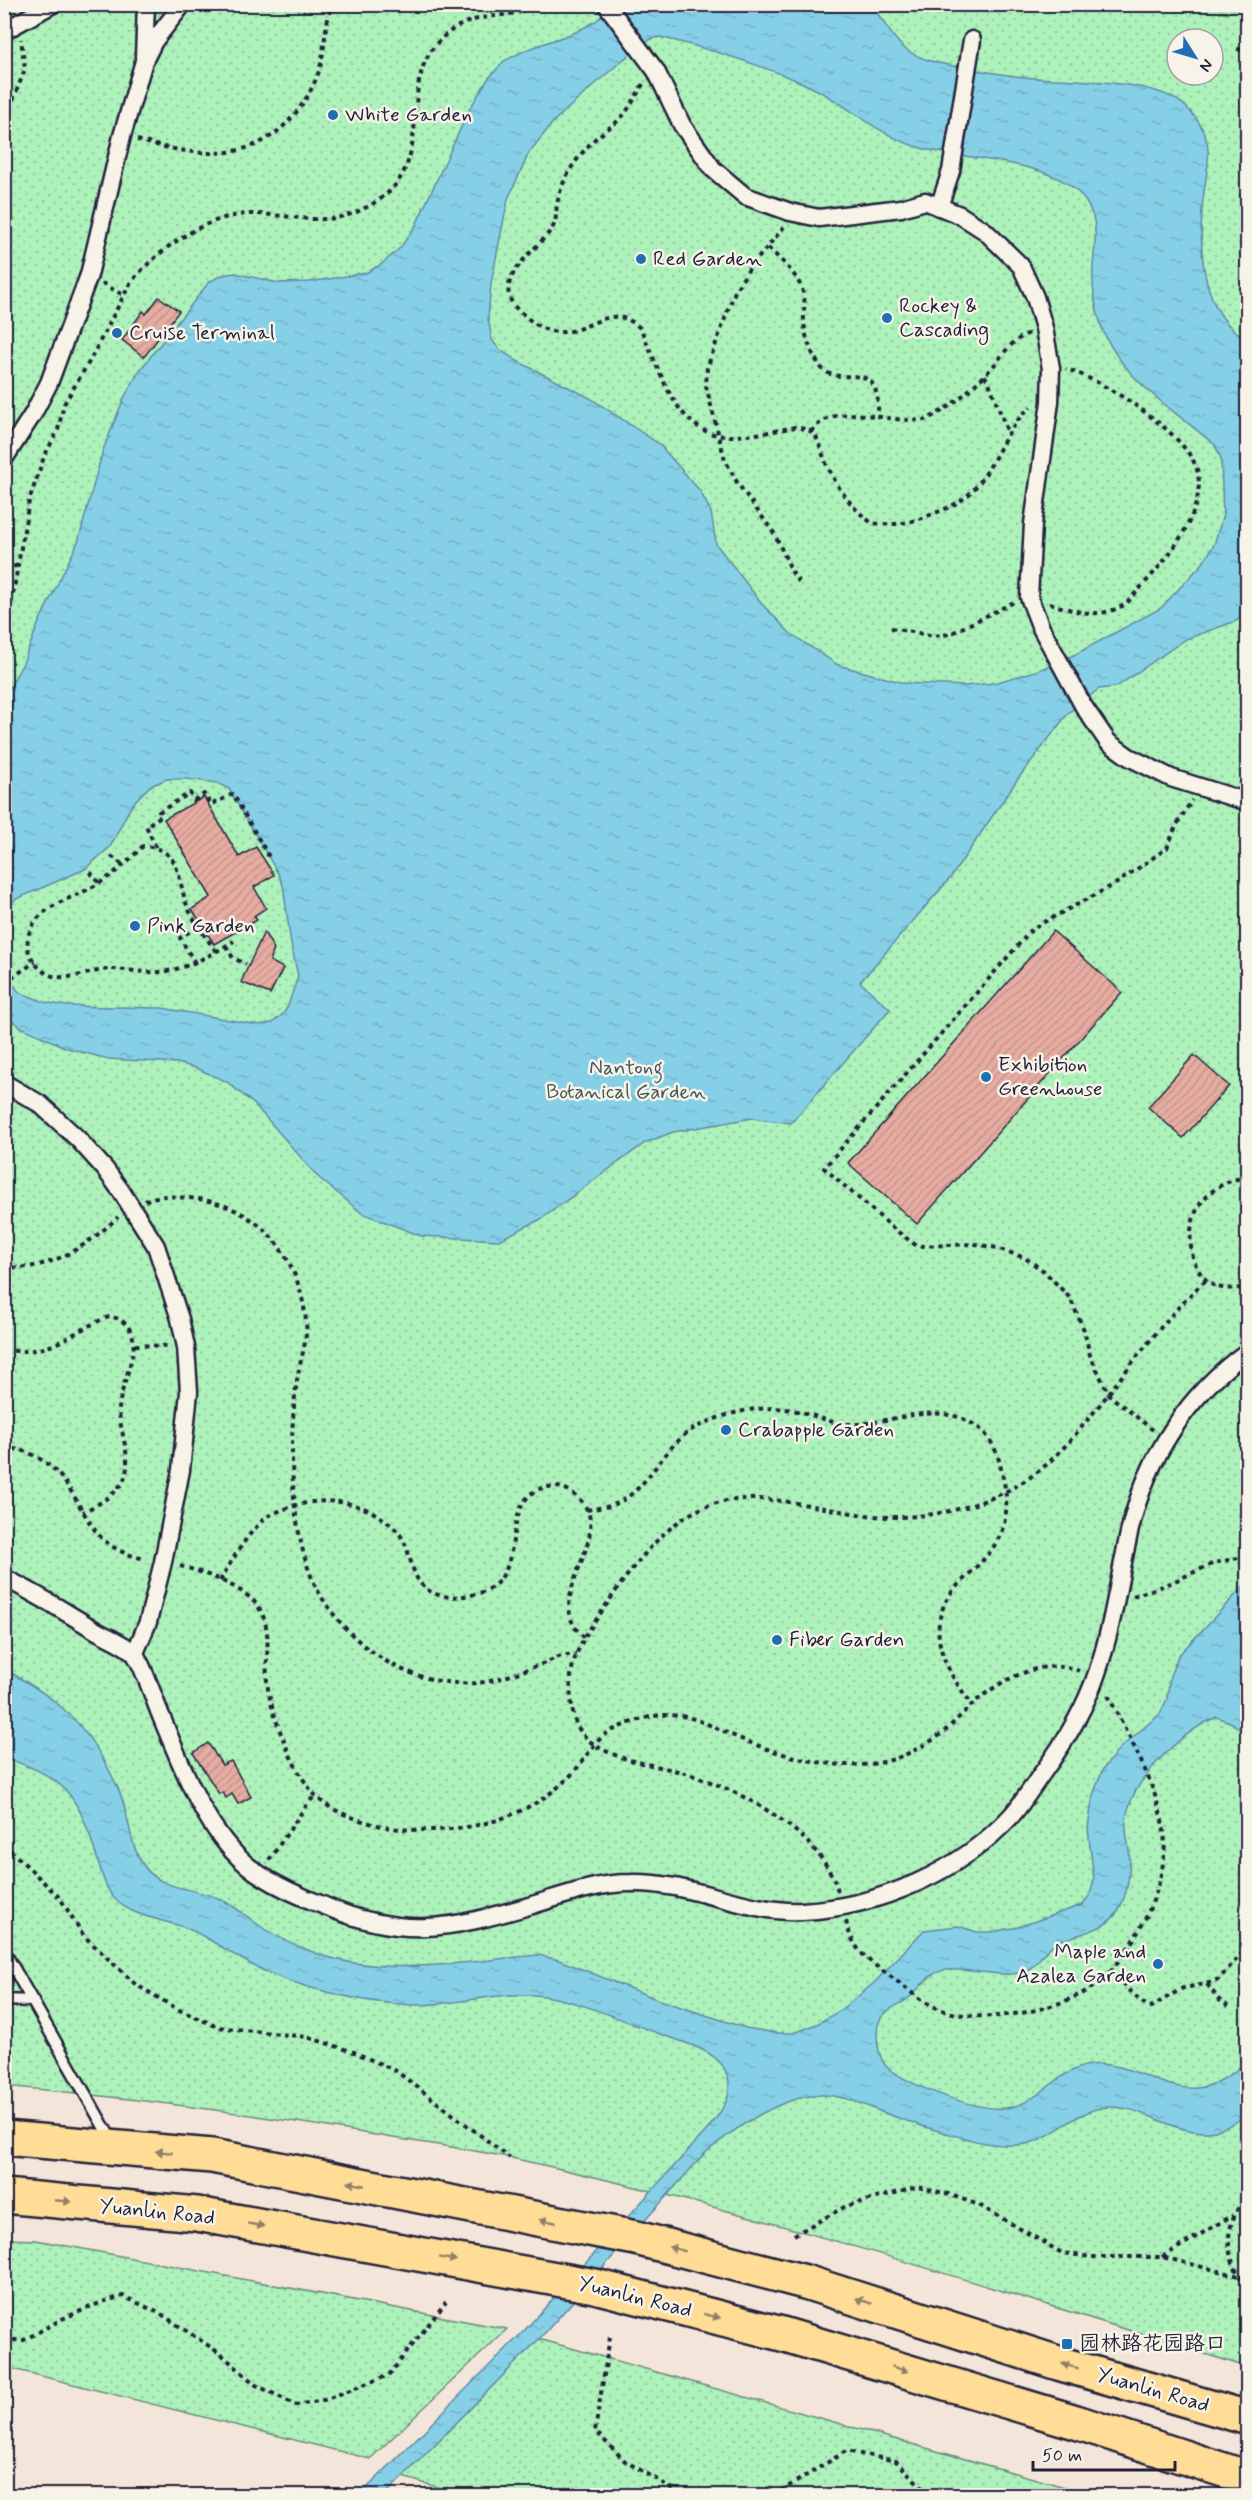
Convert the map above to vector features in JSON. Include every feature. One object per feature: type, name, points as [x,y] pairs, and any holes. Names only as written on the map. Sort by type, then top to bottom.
[{"type":"main road","name":"Yuanlin Road","points":[[4,2138],[212,2156],[621,2235],[805,2282],[1058,2362],[1248,2418]]},
{"type":"main road","name":"Yuanlin Road","points":[[4,2196],[197,2214],[595,2286],[794,2337],[1076,2422],[1248,2478]]},
{"type":"street","points":[[10,28],[53,4]]},
{"type":"street","points":[[144,61],[146,4]]},
{"type":"street","points":[[4,459],[33,414],[49,383],[89,275],[122,136],[144,61],[154,41],[183,4]]},
{"type":"street","points":[[606,4],[645,54],[656,71],[682,125],[713,169],[745,196],[790,212],[819,218],[901,208],[925,201],[960,215],[985,231],[1020,266],[1035,297],[1044,328],[1051,368],[1050,402],[1033,524],[1029,597],[1041,628],[1084,707],[1108,742],[1129,757],[1171,778],[1248,802]]},
{"type":"street","points":[[939,207],[951,171],[971,45]]},
{"type":"street","points":[[4,1083],[40,1104],[77,1138],[105,1169],[156,1246],[180,1319],[186,1347],[189,1392],[181,1470],[163,1562],[147,1622],[135,1653]]},
{"type":"street","points":[[4,1578],[34,1592],[135,1653],[205,1813],[221,1839],[259,1874],[328,1908],[377,1922],[421,1928],[444,1926],[514,1909],[588,1887],[632,1882],[680,1887],[765,1907],[800,1911],[869,1901],[918,1882],[975,1849],[1012,1814],[1052,1760],[1073,1728],[1096,1678],[1117,1596],[1131,1524],[1148,1473],[1184,1411],[1216,1377],[1248,1351]]},
{"type":"lane","points":[[4,1951],[117,2148]]},
{"type":"lane","points":[[4,2000],[33,2001]]},
{"type":"path","points":[[122,136],[166,148],[211,154],[249,148],[282,130],[305,102],[314,86],[324,51],[324,28],[333,4]]},
{"type":"path","points":[[4,629],[12,600],[29,501],[44,457],[58,430],[64,404],[138,274],[163,251],[204,225],[252,214],[328,220],[345,217],[380,200],[402,175],[407,164],[416,126],[417,93],[421,70],[428,54],[439,41],[467,21],[518,11],[538,4]]},
{"type":"path","points":[[4,116],[25,69],[22,40],[10,28]]},
{"type":"path","points":[[1237,50],[1248,51]]},
{"type":"path","points":[[656,71],[642,85],[627,111],[595,138],[568,172],[557,201],[556,218],[552,230],[525,255],[515,269],[509,285],[511,299],[519,312],[536,325],[551,331],[571,332],[612,315],[633,321],[640,328],[681,412],[704,431],[728,436],[795,427],[811,432],[839,488],[865,518],[872,523],[883,525],[902,524],[927,516],[951,506],[968,495],[981,480],[1020,416],[1033,406],[1050,402]]},
{"type":"path","points":[[790,212],[783,229],[749,269],[735,291],[706,368],[706,386],[725,460],[738,484],[774,533],[794,576],[802,585]]},
{"type":"path","points":[[1248,219],[1243,237],[1245,265],[1248,271]]},
{"type":"path","points":[[768,248],[799,281],[805,297],[804,326],[819,367],[831,375],[856,374],[868,379],[876,388],[879,399],[878,418]]},
{"type":"path","points":[[89,275],[125,296]]},
{"type":"path","points":[[811,432],[818,423],[829,417],[845,414],[924,420],[963,395],[1008,347],[1022,336],[1044,328]]},
{"type":"path","points":[[891,628],[934,636],[950,634],[1008,604],[1029,597],[1087,614],[1121,607],[1172,552],[1197,500],[1198,472],[1181,443],[1116,392],[1084,374],[1051,368]]},
{"type":"path","points":[[984,375],[1006,428],[1010,430]]},
{"type":"path","points":[[4,567],[18,566]]},
{"type":"path","points":[[1166,1439],[1109,1395],[1090,1355],[1084,1330],[1070,1298],[1044,1271],[1016,1254],[986,1246],[958,1244],[917,1246],[824,1168],[1033,928],[1117,883],[1167,848],[1176,826],[1200,787]]},
{"type":"path","points":[[156,847],[146,826],[161,816],[159,812],[190,793],[194,800],[204,794],[211,805],[233,794],[269,857]]},
{"type":"path","points":[[216,951],[189,911],[176,865],[167,852],[156,847],[143,846],[99,883],[43,912],[32,925],[28,938],[28,951],[35,962],[57,977],[76,977],[110,969],[163,972],[195,963],[234,941]]},
{"type":"path","points":[[111,855],[123,865]]},
{"type":"path","points":[[90,872],[99,883]]},
{"type":"path","points":[[195,963],[180,938],[198,926]]},
{"type":"path","points":[[226,946],[233,958],[246,964]]},
{"type":"path","points":[[4,983],[35,962]]},
{"type":"path","points":[[1248,1177],[1234,1179],[1220,1186],[1204,1199],[1195,1214],[1191,1235],[1196,1268],[1206,1280],[1220,1288],[1248,1288]]},
{"type":"path","points":[[4,1267],[49,1263],[71,1253],[132,1208],[151,1198],[166,1195],[205,1200],[229,1207],[266,1232],[285,1254],[302,1293],[307,1324],[298,1374],[292,1433],[296,1505],[308,1565],[317,1589],[348,1631],[364,1646],[410,1674],[462,1683],[496,1680],[546,1663],[558,1656],[576,1655]]},
{"type":"path","points":[[4,1450],[11,1448],[28,1452],[54,1467],[68,1484],[99,1535],[117,1550],[138,1558],[196,1570],[242,1592],[258,1605],[265,1620],[268,1642],[267,1682],[275,1712],[301,1774],[321,1800],[369,1823],[397,1829],[442,1832],[485,1825],[522,1810],[555,1789],[572,1773],[597,1744],[606,1734],[649,1717],[674,1713],[697,1719],[737,1738],[791,1758],[861,1765],[889,1760],[911,1752],[937,1737],[973,1705],[1000,1686],[1043,1666],[1069,1666],[1096,1678],[1103,1685],[1147,1777],[1164,1833],[1161,1873],[1152,1910],[1129,1947],[1100,1982],[1064,2002],[1013,2017],[962,2014],[936,2008],[861,1955],[850,1937],[836,1884],[818,1856],[794,1829],[776,1817],[711,1782],[611,1754],[597,1744],[585,1736],[575,1723],[570,1695],[571,1665],[585,1638],[611,1598],[656,1543],[699,1509],[723,1502],[750,1500],[895,1517],[927,1515],[973,1505],[1035,1474],[1061,1452],[1109,1395],[1145,1345],[1206,1280]]},
{"type":"path","points":[[4,1350],[16,1351],[48,1347],[88,1328],[101,1318],[111,1317],[128,1326],[135,1345],[125,1375],[119,1409],[126,1458],[125,1478],[103,1502],[83,1512]]},
{"type":"path","points":[[135,1345],[186,1347]]},
{"type":"path","points":[[587,1510],[612,1506],[632,1494],[671,1447],[699,1425],[740,1412],[776,1407],[804,1413],[832,1423],[848,1424],[868,1423],[901,1415],[940,1414],[974,1424],[987,1436],[996,1450],[1008,1498],[1003,1527],[996,1543],[947,1599],[938,1620],[942,1654],[960,1690],[973,1705]]},
{"type":"path","points":[[220,1581],[244,1541],[263,1520],[296,1505],[330,1501],[363,1507],[376,1514],[399,1533],[407,1546],[422,1585],[439,1596],[452,1598],[485,1592],[503,1575],[509,1559],[516,1520],[528,1498],[535,1491],[555,1486],[567,1489],[584,1504],[587,1510],[590,1537],[588,1549],[574,1578],[569,1596],[572,1620],[579,1633],[585,1638]]},
{"type":"path","points":[[1117,1596],[1133,1596],[1166,1585],[1214,1563],[1248,1556]]},
{"type":"path","points":[[259,1874],[308,1803],[316,1795]]},
{"type":"path","points":[[4,1844],[60,1898],[84,1936],[135,1984],[177,2009],[218,2027],[307,2037],[354,2052],[396,2071],[510,2158]]},
{"type":"path","points":[[1110,1970],[1125,1983],[1143,2005],[1151,2007],[1183,1988],[1207,1984],[1219,1979],[1242,1953]]},
{"type":"path","points":[[1207,1984],[1219,2000],[1228,2006]]},
{"type":"path","points":[[794,2235],[846,2206],[918,2187],[979,2205],[1002,2221],[1062,2253],[1091,2257],[1162,2257],[1239,2276]]},
{"type":"path","points":[[1248,2192],[1234,2214],[1227,2248],[1239,2276],[1248,2288]]},
{"type":"path","points":[[1162,2257],[1234,2214]]},
{"type":"path","points":[[4,2340],[24,2340],[62,2319],[123,2296],[160,2314],[222,2354],[256,2385],[296,2405],[324,2400],[389,2375],[446,2302]]},
{"type":"path","points":[[610,2337],[595,2431],[625,2461],[685,2496]]},
{"type":"path","points":[[773,2496],[846,2451],[896,2461],[931,2496]]},
{"type":"green space","name":"Nantong Botanical Garden","points":[[4,5],[1247,5],[1247,2367],[888,2256],[617,2182],[459,2148],[248,2115],[5,2086]]},
{"type":"green space","points":[[4,2239],[36,2240],[507,2329],[370,2459],[5,2367]]},
{"type":"green space","points":[[532,2337],[1093,2495],[469,2496],[388,2473]]},
{"type":"water","points":[[613,5],[871,5],[899,44],[925,59],[1016,76],[1132,86],[1172,98],[1186,107],[1204,132],[1207,144],[1208,156],[1201,227],[1203,264],[1207,282],[1221,315],[1232,329],[1247,339],[1247,613],[1236,621],[1186,639],[1116,687],[1099,689],[1069,712],[1017,780],[951,877],[860,982],[890,1009],[791,1123],[752,1118],[673,1132],[645,1143],[541,1219],[499,1240],[421,1236],[362,1213],[318,1177],[255,1105],[227,1082],[196,1068],[177,1063],[108,1059],[67,1048],[21,1027],[5,1015],[5,974],[19,992],[44,1002],[66,1006],[162,1008],[258,1025],[272,1023],[283,1014],[298,976],[283,885],[279,875],[229,789],[217,783],[167,779],[150,786],[129,810],[110,847],[85,869],[14,900],[5,912],[5,696],[23,663],[39,622],[78,542],[103,450],[124,398],[140,370],[209,282],[222,275],[235,273],[278,283],[309,282],[366,273],[382,264],[400,248],[415,227],[470,108],[488,79],[504,61],[526,50],[576,32],[596,21]],"holes":[[[660,37],[716,52],[789,77],[821,92],[877,128],[906,143],[939,152],[1028,168],[1048,174],[1066,183],[1080,194],[1087,203],[1094,220],[1094,296],[1101,325],[1109,344],[1134,377],[1215,445],[1221,458],[1223,515],[1214,545],[1203,563],[1161,608],[1076,654],[1039,670],[994,683],[964,686],[904,683],[838,665],[790,633],[762,604],[716,544],[711,512],[700,491],[659,444],[590,398],[517,361],[499,349],[492,340],[488,318],[491,283],[508,199],[529,153],[554,121],[620,62],[651,39]]]},
{"type":"water","points":[[1247,1586],[1247,1735],[1232,1723],[1217,1717],[1203,1724],[1173,1746],[1146,1775],[1129,1807],[1126,1825],[1130,1857],[1129,1873],[1124,1897],[1118,1911],[1100,1927],[1054,1944],[1024,1972],[1001,1974],[952,1970],[934,1974],[910,1997],[883,2016],[878,2025],[877,2037],[883,2062],[909,2081],[943,2096],[995,2108],[1019,2105],[1068,2073],[1090,2065],[1104,2064],[1118,2067],[1171,2085],[1197,2088],[1217,2082],[1247,2062],[1247,2115],[1219,2130],[1201,2132],[1175,2126],[1136,2111],[1109,2107],[1085,2113],[1030,2143],[1000,2145],[939,2131],[829,2095],[789,2101],[744,2124],[704,2154],[543,2335],[385,2495],[360,2495],[522,2333],[707,2130],[727,2099],[729,2083],[727,2074],[717,2060],[696,2047],[602,2012],[559,1999],[511,1995],[413,2005],[348,1997],[308,1987],[246,1962],[182,1926],[141,1915],[123,1906],[108,1890],[83,1819],[68,1792],[43,1773],[5,1758],[5,1669],[55,1702],[88,1736],[120,1793],[134,1846],[149,1872],[157,1879],[176,1887],[208,1894],[224,1901],[266,1930],[285,1940],[339,1960],[367,1965],[424,1966],[538,1955],[559,1960],[659,2000],[746,2028],[794,2033],[817,2024],[843,2009],[875,1982],[924,1930],[958,1926],[977,1932],[992,1932],[1018,1927],[1082,1905],[1090,1895],[1094,1880],[1088,1828],[1093,1795],[1103,1769],[1120,1748],[1160,1714],[1167,1699],[1170,1676],[1178,1656],[1242,1588]]},
{"type":"building","points":[[159,297],[179,311],[144,357],[122,340],[143,311],[146,314]]},
{"type":"building","points":[[204,797],[239,857],[256,847],[274,875],[254,887],[266,908],[254,916],[257,920],[214,944],[192,909],[211,897],[164,819]]},
{"type":"building","points":[[1053,931],[1122,992],[917,1224],[848,1163]]},
{"type":"building","points":[[264,932],[274,949],[270,961],[283,968],[270,994],[241,982]]},
{"type":"building","points":[[1194,1055],[1229,1086],[1183,1138],[1148,1107]]},
{"type":"building","points":[[208,1743],[222,1765],[231,1761],[251,1797],[238,1804],[232,1794],[226,1798],[223,1792],[219,1794],[193,1753]]},
{"type":"place","name":"White Garden","points":[[333,115]]},
{"type":"place","name":"Red Garden","points":[[641,259]]},
{"type":"place","name":"Rockey & Cascading","points":[[887,318]]},
{"type":"place","name":"Cruise Terminal","points":[[117,333]]},
{"type":"place","name":"Pink Garden","points":[[135,926]]},
{"type":"place","name":"Exhibition Greenhouse","points":[[986,1077]]},
{"type":"place","name":"Crabapple Garden","points":[[726,1430]]},
{"type":"place","name":"Fiber Garden","points":[[777,1640]]},
{"type":"place","name":"Maple and Azalea Garden","points":[[1158,1964]]},
{"type":"place","name":"园林路花园路口","points":[[1067,2344]]}]
